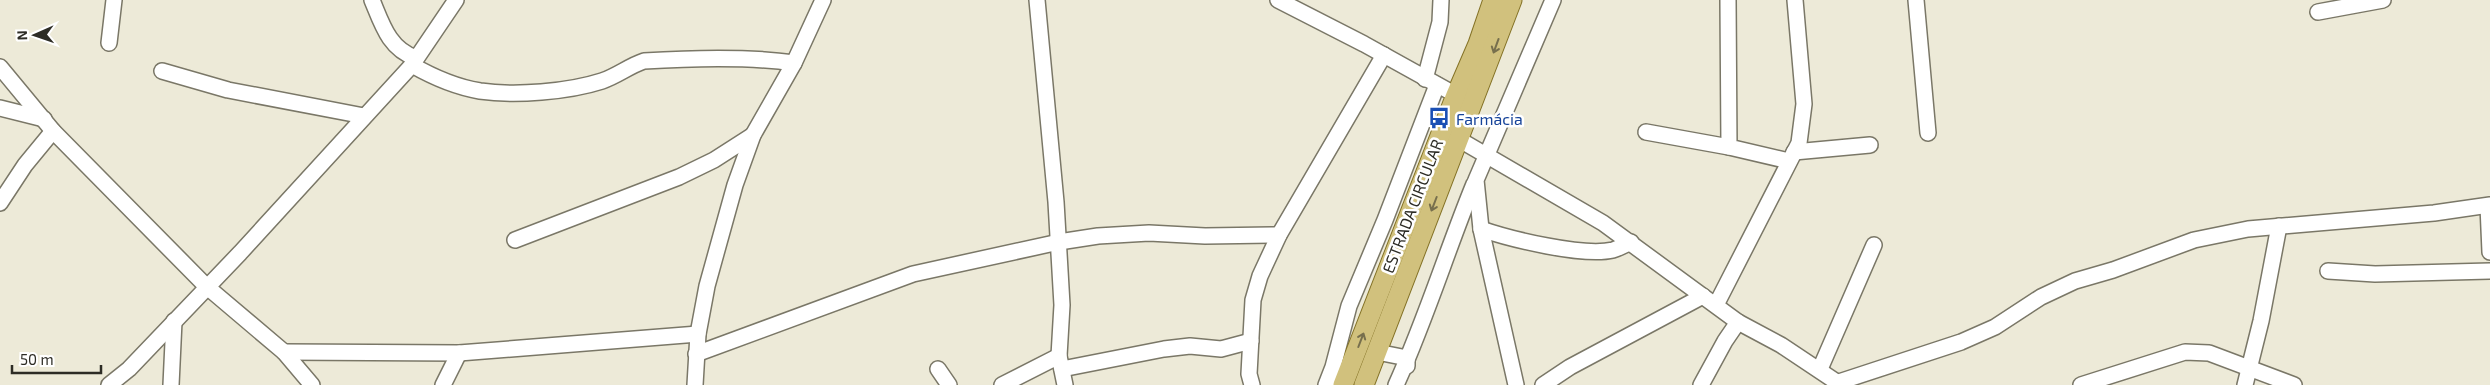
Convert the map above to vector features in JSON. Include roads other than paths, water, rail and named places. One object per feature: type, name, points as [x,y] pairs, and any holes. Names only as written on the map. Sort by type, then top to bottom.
[{"type":"main road","name":"ESTRADA CIRCULAR","points":[[1343,385],[1456,95],[1478,44],[1493,0]]},
{"type":"main road","name":"ESTRADA CIRCULAR","points":[[1364,385],[1460,140],[1512,0]]},
{"type":"street","points":[[109,43],[114,0]]},
{"type":"street","points":[[372,0],[382,26],[393,43],[414,62],[432,76],[478,91],[498,93],[559,90],[587,85],[604,81],[634,64],[644,61],[716,59],[775,60],[794,63]]},
{"type":"street","points":[[109,385],[129,369],[206,286],[240,253],[414,62],[456,0]]},
{"type":"street","points":[[695,385],[698,334],[707,286],[734,186],[753,135],[794,63],[823,0]]},
{"type":"street","points":[[1037,0],[1059,242],[1062,305],[1061,362],[1065,385]]},
{"type":"street","points":[[1278,0],[1456,95]]},
{"type":"street","points":[[1326,385],[1333,367],[1349,306],[1376,242],[1431,82],[1440,22],[1441,0]]},
{"type":"street","points":[[1396,385],[1430,304],[1453,236],[1553,0]]},
{"type":"street","points":[[1728,0],[1729,147]]},
{"type":"street","points":[[1716,305],[1791,156],[1802,129],[1804,104],[1794,0]]},
{"type":"street","points":[[1916,0],[1928,133]]},
{"type":"street","points":[[2318,12],[2383,0]]},
{"type":"street","points":[[1252,385],[1249,374],[1250,341],[1255,288],[1279,235],[1384,55]]},
{"type":"street","points":[[0,68],[48,125],[206,286],[284,352],[312,385]]},
{"type":"street","points":[[162,72],[228,90],[364,116]]},
{"type":"street","points":[[0,108],[48,125]]},
{"type":"street","points":[[0,203],[48,125]]},
{"type":"street","points":[[1646,132],[1791,156],[1870,146]]},
{"type":"street","points":[[515,240],[679,177],[714,160],[753,135]]},
{"type":"street","points":[[1460,140],[1603,223],[1738,322],[1781,344],[1820,369],[1839,384],[1961,342],[1996,327],[2041,297],[2075,281],[2113,270],[2194,240],[2224,233],[2279,226],[2434,213],[2489,205],[2490,252]]},
{"type":"street","points":[[1476,180],[1481,229],[1516,385]]},
{"type":"street","points":[[2245,385],[2261,321],[2279,226]]},
{"type":"street","points":[[1481,229],[1520,241],[1589,251],[1612,250],[1630,242]]},
{"type":"street","points":[[696,354],[913,274],[1059,242],[1098,236],[1149,233],[1205,236],[1279,235]]},
{"type":"street","points":[[1376,242],[1396,247]]},
{"type":"street","points":[[1820,369],[1874,245]]},
{"type":"street","points":[[2328,271],[2383,274],[2490,271]]},
{"type":"street","points":[[1543,385],[1570,367],[1703,296]]},
{"type":"street","points":[[171,385],[174,321]]},
{"type":"street","points":[[1701,385],[1725,341],[1738,322]]},
{"type":"street","points":[[284,352],[458,353],[698,334]]},
{"type":"street","points":[[1002,385],[1061,362],[1190,346],[1222,348],[1250,341]]},
{"type":"street","points":[[1377,352],[1407,358]]},
{"type":"street","points":[[2081,385],[2185,352],[2209,352],[2294,385]]},
{"type":"street","points":[[443,385],[458,353]]},
{"type":"street","points":[[1407,358],[1407,385]]},
{"type":"street","points":[[938,369],[949,385]]},
{"type":"place","name":"Farmácia","points":[[1439,118]]}]
